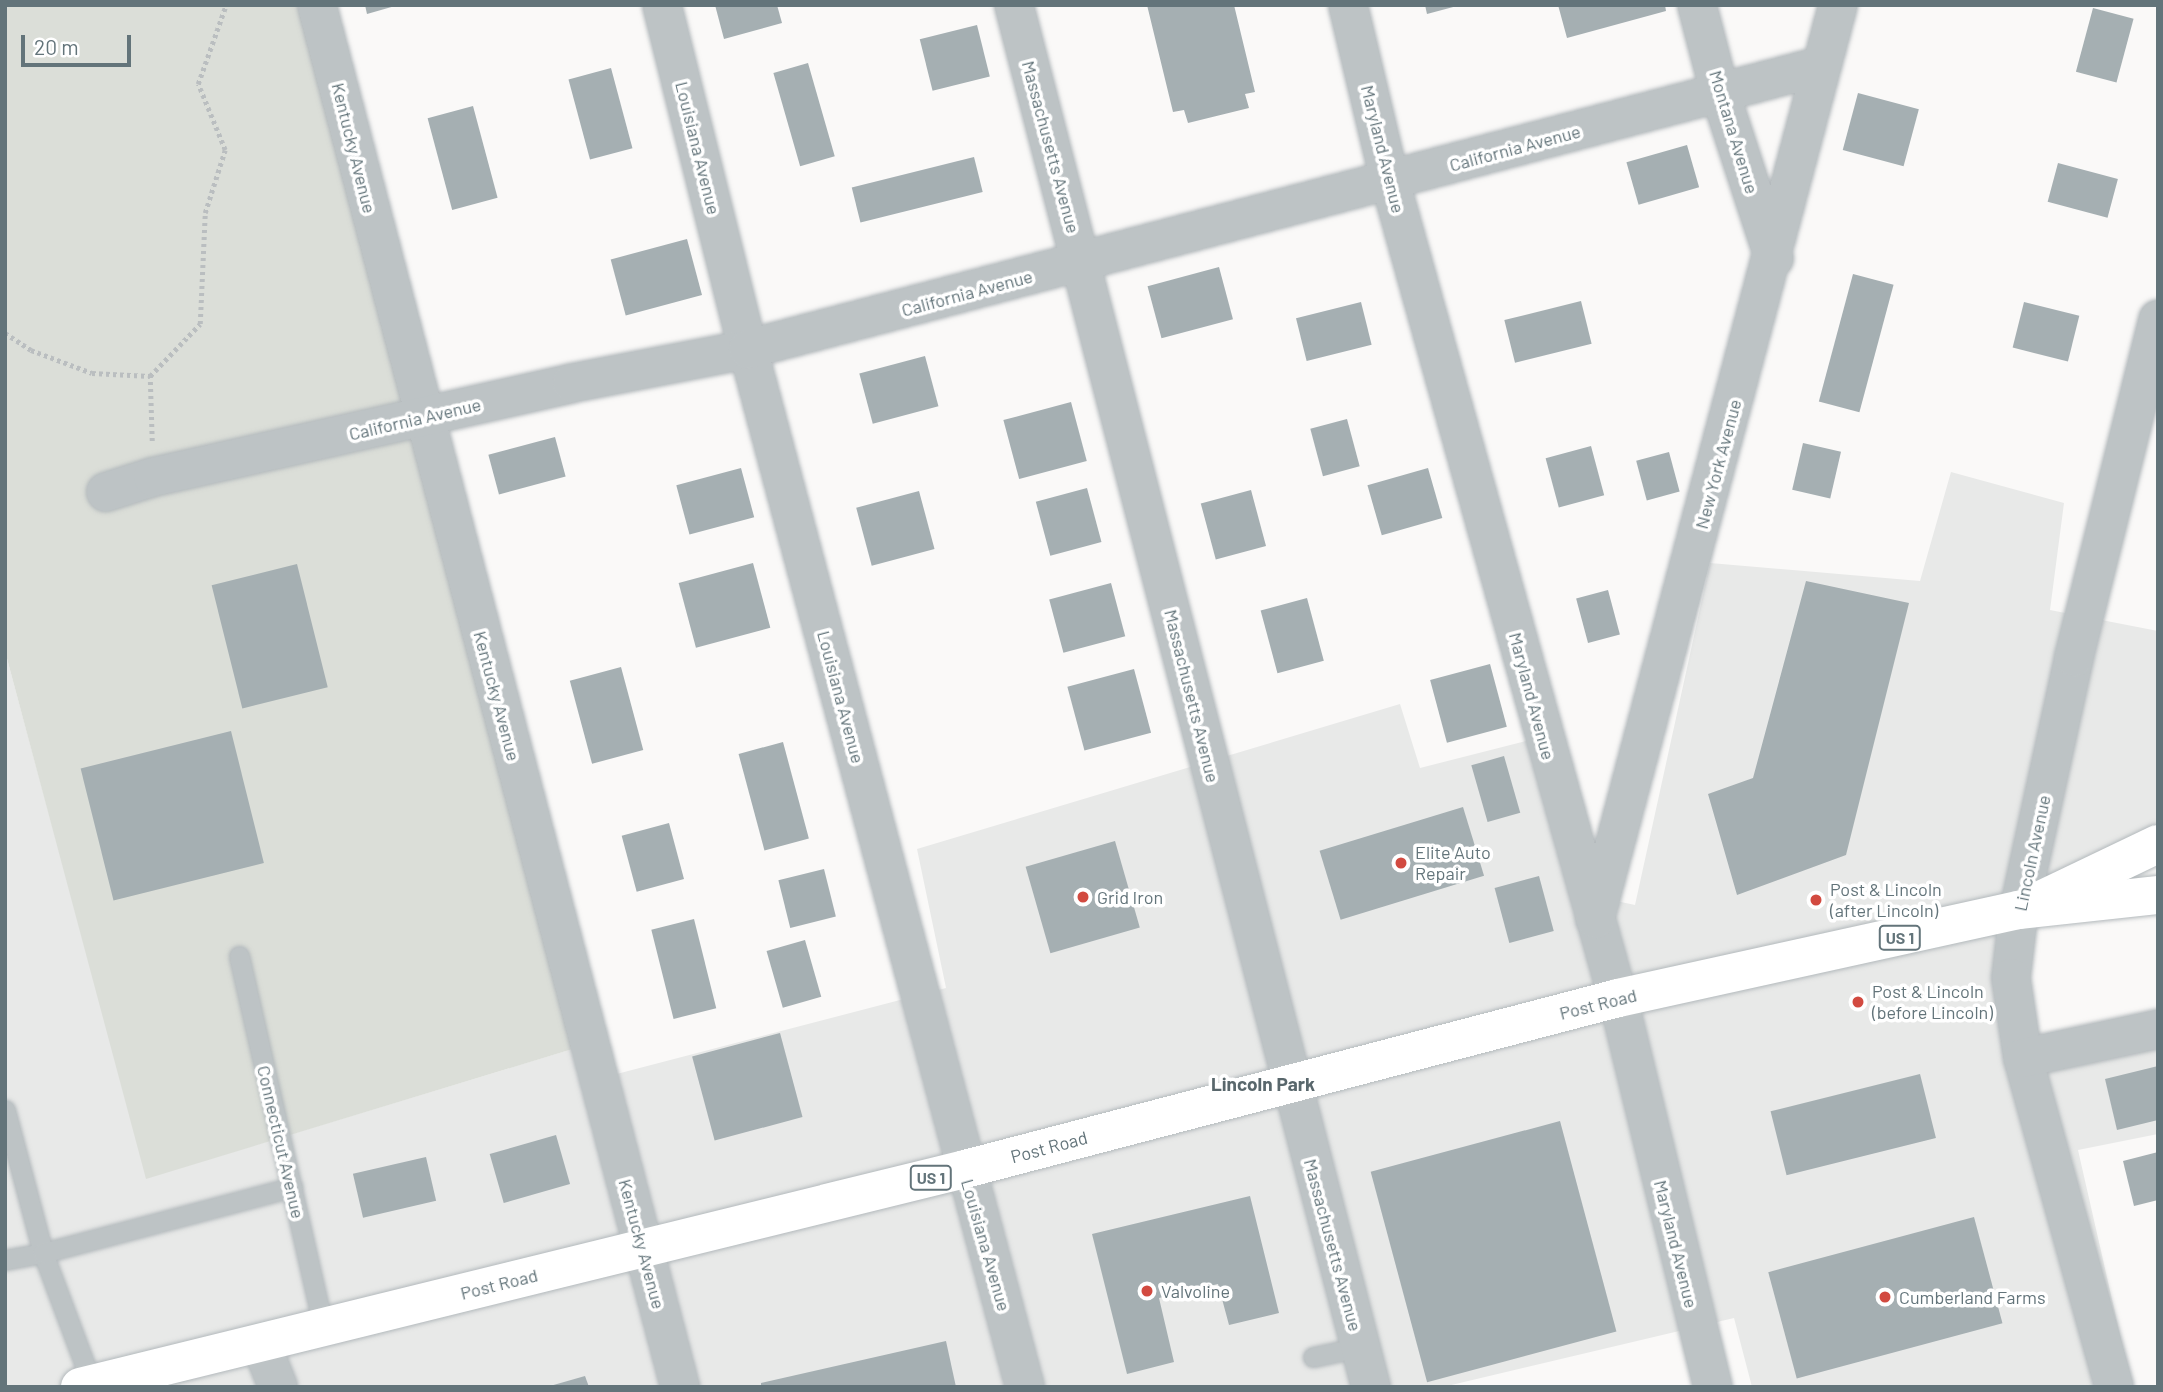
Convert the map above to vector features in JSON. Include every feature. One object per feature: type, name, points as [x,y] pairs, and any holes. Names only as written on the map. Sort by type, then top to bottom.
[{"type":"main road","name":"Post Road","points":[[2019,910],[2158,844]]},
{"type":"main road","name":"Post Road","points":[[86,1385],[324,1329],[965,1169],[1618,998],[2019,910],[2158,895]]},
{"type":"street","name":"Kentucky Avenue","points":[[317,5],[423,418],[680,1387]]},
{"type":"street","name":"Louisiana Avenue","points":[[662,5],[748,349],[1025,1387]]},
{"type":"street","name":"Massachusetts Avenue","points":[[1014,5],[1290,1082],[1371,1387]]},
{"type":"street","name":"Maryland Avenue","points":[[1348,5],[1390,181],[1618,998],[1713,1387]]},
{"type":"street","name":"Montana Avenue","points":[[1698,5],[1720,93],[1774,258]]},
{"type":"street","name":"New York Avenue","points":[[1595,921],[1774,258],[1838,5]]},
{"type":"street","name":"California Avenue","points":[[106,492],[153,477],[572,383],[748,349],[1821,66]]},
{"type":"street","name":"Lincoln Avenue","points":[[2114,1387],[2023,1058],[2011,978],[2019,910],[2074,657],[2158,318]]},
{"type":"street","points":[[2023,1058],[2158,1029]]},
{"type":"street","points":[[261,1344],[278,1387]]},
{"type":"lane","name":"Connecticut Avenue","points":[[239,956],[324,1329]]},
{"type":"lane","points":[[5,1110],[43,1253],[86,1385]]},
{"type":"lane","points":[[5,1260],[43,1253],[292,1187]]},
{"type":"lane","points":[[1313,1357],[1360,1347]]},
{"type":"path","points":[[153,477],[150,376],[200,324],[205,213],[225,149],[198,84],[226,5]]},
{"type":"path","points":[[5,333],[31,350],[92,373],[150,376]]},
{"type":"shaded area","points":[[5,5],[305,5],[602,1040],[146,1179],[5,651]]},
{"type":"shaded area","points":[[1951,472],[2064,503],[2050,610],[2158,631],[2158,862],[2000,902],[2033,1065],[2158,1036],[2158,1134],[2078,1150],[2132,1387],[2110,1378],[2088,1387],[1752,1387],[1734,1318],[1443,1387],[5,1387],[5,651],[147,1178],[602,1040],[609,1076],[946,988],[917,849],[1400,704],[1420,768],[1553,734],[1598,897],[1635,905],[1710,563],[1920,581]]},
{"type":"building","points":[[365,5],[395,5],[395,6],[367,14]]},
{"type":"building","points":[[715,5],[777,5],[782,23],[724,39]]},
{"type":"building","points":[[1147,5],[1234,5],[1255,92],[1245,94],[1249,108],[1188,123],[1184,110],[1173,112]]},
{"type":"building","points":[[1425,5],[1457,5],[1457,6],[1427,14]]},
{"type":"building","points":[[1558,5],[1665,5],[1666,11],[1567,38]]},
{"type":"building","points":[[2093,8],[2134,19],[2116,83],[2076,72]]},
{"type":"building","points":[[977,25],[990,76],[933,91],[920,39]]},
{"type":"building","points":[[808,63],[835,156],[800,166],[773,73]]},
{"type":"building","points":[[611,68],[632,148],[590,160],[568,79]]},
{"type":"building","points":[[1858,93],[1919,109],[1904,166],[1843,150]]},
{"type":"building","points":[[473,106],[498,198],[452,210],[428,118]]},
{"type":"building","points":[[1687,145],[1699,187],[1639,205],[1626,162]]},
{"type":"building","points":[[974,157],[983,192],[860,222],[852,187]]},
{"type":"building","points":[[2058,163],[2118,179],[2108,218],[2048,202]]},
{"type":"building","points":[[687,239],[702,295],[626,315],[611,259]]},
{"type":"building","points":[[1219,267],[1233,319],[1161,338],[1148,286]]},
{"type":"building","points":[[1853,274],[1894,285],[1859,412],[1819,402]]},
{"type":"building","points":[[1581,301],[1592,344],[1515,363],[1504,320]]},
{"type":"building","points":[[1361,302],[1372,345],[1307,361],[1296,318]]},
{"type":"building","points":[[2024,302],[2079,316],[2068,361],[2013,348]]},
{"type":"building","points":[[925,356],[938,406],[873,424],[859,374]]},
{"type":"building","points":[[1071,402],[1087,461],[1019,479],[1003,420]]},
{"type":"building","points":[[1347,419],[1360,466],[1323,476],[1310,429]]},
{"type":"building","points":[[555,437],[566,477],[499,494],[488,455]]},
{"type":"building","points":[[1803,443],[1841,452],[1830,499],[1792,490]]},
{"type":"building","points":[[1591,446],[1604,495],[1559,507],[1546,458]]},
{"type":"building","points":[[1669,452],[1680,492],[1647,500],[1636,461]]},
{"type":"building","points":[[741,468],[754,517],[689,535],[676,485]]},
{"type":"building","points":[[1428,468],[1442,518],[1382,535],[1367,485]]},
{"type":"building","points":[[1087,488],[1101,542],[1050,556],[1036,502]]},
{"type":"building","points":[[1251,490],[1266,546],[1216,559],[1201,503]]},
{"type":"building","points":[[919,491],[935,549],[872,566],[856,508]]},
{"type":"building","points":[[753,563],[770,628],[696,648],[679,583]]},
{"type":"building","points":[[297,564],[328,687],[242,709],[212,585]]},
{"type":"building","points":[[1806,581],[1909,603],[1846,855],[1737,895],[1708,794],[1753,778]]},
{"type":"building","points":[[1111,583],[1125,636],[1063,653],[1049,600]]},
{"type":"building","points":[[1608,590],[1620,634],[1588,643],[1576,599]]},
{"type":"building","points":[[1307,598],[1324,661],[1277,673],[1261,610]]},
{"type":"building","points":[[1490,664],[1507,727],[1447,743],[1430,680]]},
{"type":"building","points":[[621,667],[643,750],[592,764],[570,681]]},
{"type":"building","points":[[1134,669],[1151,733],[1084,751],[1067,687]]},
{"type":"building","points":[[231,731],[264,863],[114,900],[81,768]]},
{"type":"building","points":[[783,742],[809,839],[764,850],[739,754]]},
{"type":"building","points":[[1504,756],[1520,813],[1488,822],[1471,765]]},
{"type":"building","name":"Elite Auto Repair","points":[[1463,807],[1484,876],[1341,920],[1320,851]]},
{"type":"building","points":[[669,823],[684,879],[637,892],[622,836]]},
{"type":"building","name":"Grid Iron","points":[[1115,841],[1140,928],[1050,953],[1026,867]]},
{"type":"building","points":[[824,869],[836,917],[790,928],[778,880]]},
{"type":"building","points":[[1539,876],[1554,931],[1509,943],[1495,888]]},
{"type":"building","points":[[694,919],[716,1008],[674,1019],[651,930]]},
{"type":"building","points":[[805,940],[821,997],[783,1008],[767,951]]},
{"type":"building","points":[[780,1033],[803,1117],[715,1141],[692,1057]]},
{"type":"building","points":[[2158,1066],[2158,1120],[2117,1130],[2105,1079]]},
{"type":"building","points":[[1920,1074],[1936,1138],[1787,1175],[1771,1111]]},
{"type":"building","points":[[1560,1121],[1616,1332],[1427,1382],[1371,1172]]},
{"type":"building","points":[[556,1135],[570,1184],[504,1203],[490,1154]]},
{"type":"building","points":[[2158,1152],[2158,1200],[2134,1206],[2123,1161]]},
{"type":"building","points":[[426,1157],[436,1201],[363,1218],[353,1174]]},
{"type":"building","name":"Valvoline","points":[[1250,1196],[1279,1313],[1229,1325],[1218,1284],[1159,1298],[1174,1362],[1127,1374],[1092,1234]]},
{"type":"building","name":"Cumberland Farms","points":[[1974,1217],[2002,1323],[1797,1378],[1768,1272]]},
{"type":"building","points":[[946,1341],[956,1387],[761,1387],[761,1383]]},
{"type":"building","points":[[585,1376],[589,1387],[550,1387],[550,1386]]},
{"type":"place","name":"Elite Auto Repair","points":[[1401,863]]},
{"type":"place","name":"Grid Iron","points":[[1083,897]]},
{"type":"place","name":"Post & Lincoln (after Lincoln)","points":[[1816,900]]},
{"type":"place","name":"Post & Lincoln (before Lincoln)","points":[[1858,1002]]},
{"type":"place","name":"Valvoline","points":[[1147,1291]]},
{"type":"place","name":"Cumberland Farms","points":[[1885,1297]]},
{"type":"district","name":"Lincoln Park","points":[[1263,1084]]}]
